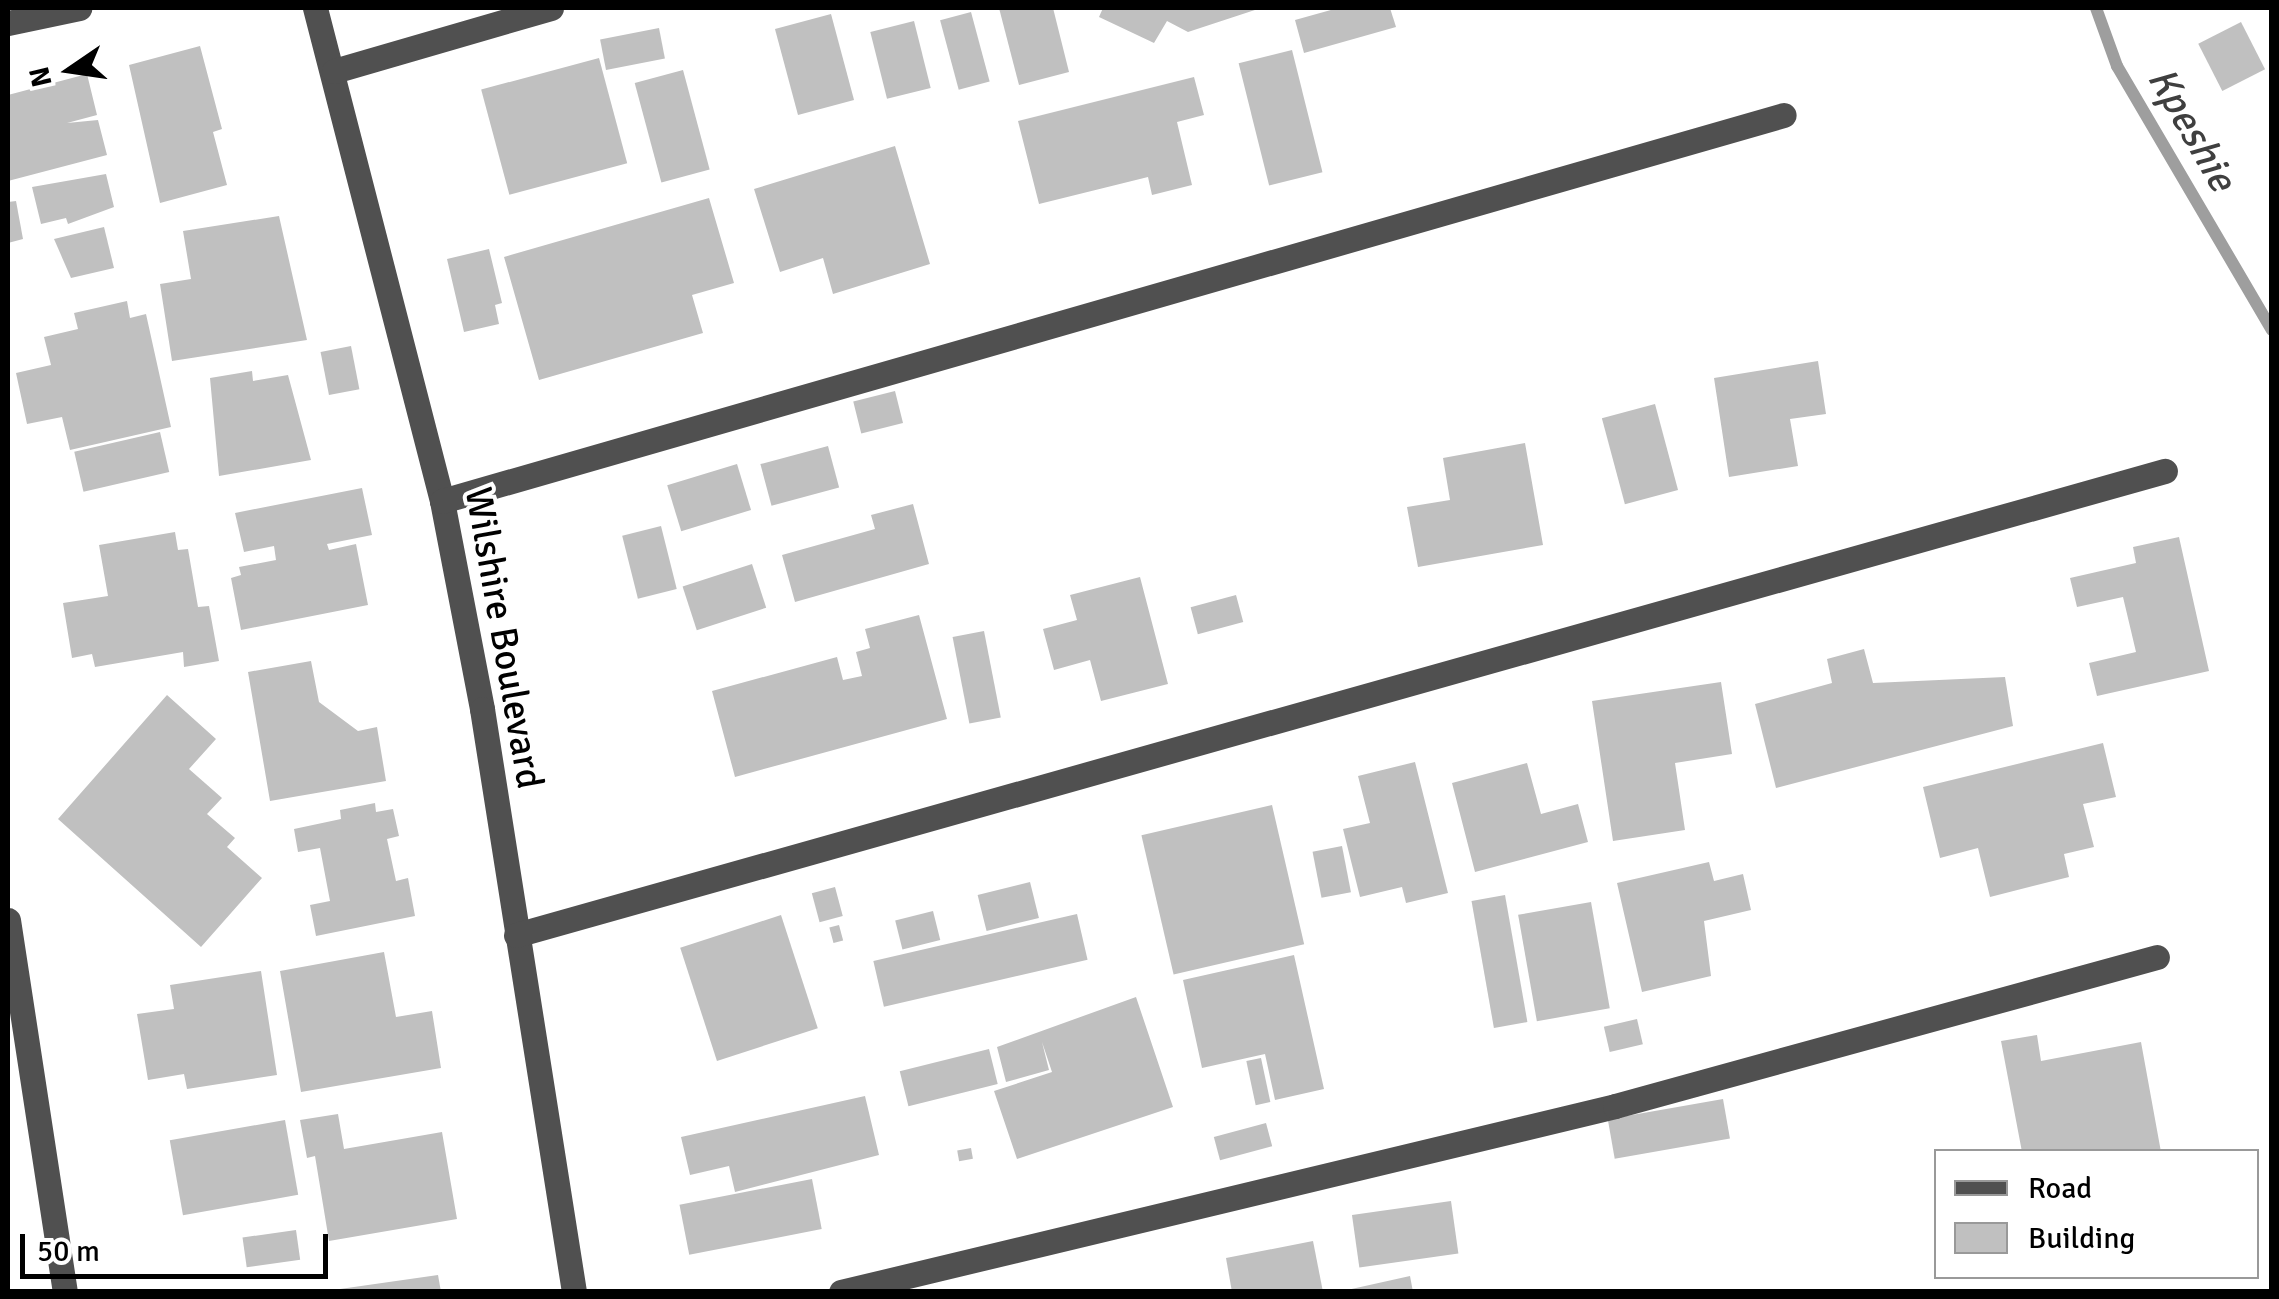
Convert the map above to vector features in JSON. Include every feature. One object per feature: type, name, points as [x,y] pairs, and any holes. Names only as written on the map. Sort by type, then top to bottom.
[{"type":"street","points":[[8,23],[79,8]]},
{"type":"street","name":"Wilshire Boulevard","points":[[316,8],[442,501],[574,1292]]},
{"type":"street","points":[[334,71],[551,8]]},
{"type":"street","points":[[442,501],[1784,115]]},
{"type":"street","points":[[516,934],[2166,471]]},
{"type":"street","points":[[8,920],[66,1292]]},
{"type":"street","points":[[841,1292],[1615,1106],[2158,957]]},
{"type":"building","points":[[999,8],[1053,8],[1069,72],[1019,85]]},
{"type":"building","points":[[1103,8],[1261,8],[1188,32],[1167,21],[1154,43],[1099,17]]},
{"type":"building","points":[[1338,8],[1390,8],[1396,27],[1304,53],[1295,20]]},
{"type":"building","points":[[971,12],[990,82],[959,90],[940,20]]},
{"type":"building","points":[[831,14],[854,100],[798,115],[775,29]]},
{"type":"building","points":[[914,21],[931,88],[887,99],[870,32]]},
{"type":"building","points":[[2241,22],[2265,69],[2222,91],[2198,44]]},
{"type":"building","points":[[659,28],[665,58],[606,70],[600,39]]},
{"type":"building","points":[[200,46],[222,129],[213,132],[227,185],[160,203],[129,65]]},
{"type":"building","points":[[1292,50],[1322,172],[1269,186],[1239,63]]},
{"type":"building","points":[[599,58],[627,163],[509,195],[481,90]]},
{"type":"building","points":[[683,70],[710,169],[661,182],[635,83]]},
{"type":"building","points":[[87,74],[97,115],[67,123],[98,120],[107,155],[8,181],[8,95]]},
{"type":"building","points":[[1194,77],[1204,115],[1177,122],[1192,185],[1152,195],[1148,177],[1039,204],[1018,121]]},
{"type":"building","points":[[895,146],[930,264],[833,294],[823,258],[780,272],[754,189]]},
{"type":"building","points":[[106,174],[114,207],[68,224],[66,218],[41,224],[32,187]]},
{"type":"building","points":[[709,198],[734,283],[692,295],[703,333],[539,380],[504,257]]},
{"type":"building","points":[[16,201],[23,239],[8,243],[8,202]]},
{"type":"building","points":[[279,216],[307,340],[172,361],[160,284],[191,279],[183,231]]},
{"type":"building","points":[[104,227],[114,268],[71,278],[54,239]]},
{"type":"building","points":[[489,249],[502,303],[495,305],[499,324],[464,332],[447,259]]},
{"type":"building","points":[[127,301],[130,318],[146,314],[171,427],[70,450],[62,417],[27,424],[16,373],[51,365],[44,337],[78,329],[74,313]]},
{"type":"building","points":[[351,346],[359,389],[329,395],[321,352]]},
{"type":"building","points":[[1818,361],[1826,414],[1790,419],[1798,466],[1729,477],[1714,378]]},
{"type":"building","points":[[252,371],[253,381],[288,375],[311,460],[219,476],[210,378]]},
{"type":"building","points":[[895,391],[903,423],[861,433],[853,401]]},
{"type":"building","points":[[1655,404],[1678,490],[1625,504],[1602,418]]},
{"type":"building","points":[[160,432],[169,472],[83,492],[74,452]]},
{"type":"building","points":[[1525,443],[1543,545],[1418,567],[1407,507],[1450,500],[1443,458]]},
{"type":"building","points":[[828,446],[839,488],[772,506],[760,464]]},
{"type":"building","points":[[737,464],[751,510],[681,531],[667,485]]},
{"type":"building","points":[[362,488],[372,535],[327,544],[329,550],[356,544],[368,605],[241,630],[231,578],[241,575],[239,567],[276,560],[274,546],[244,552],[235,513]]},
{"type":"building","points":[[913,504],[929,564],[795,602],[782,555],[875,529],[871,515]]},
{"type":"building","points":[[661,526],[677,589],[638,599],[622,536]]},
{"type":"building","points":[[175,532],[178,550],[188,549],[198,607],[209,606],[219,661],[184,667],[183,652],[95,667],[92,654],[72,658],[63,603],[108,596],[99,545]]},
{"type":"building","points":[[2179,537],[2209,671],[2097,696],[2089,663],[2136,652],[2123,597],[2077,607],[2070,578],[2136,563],[2133,547]]},
{"type":"building","points":[[752,564],[766,608],[697,630],[683,587]]},
{"type":"building","points":[[1140,577],[1168,684],[1101,701],[1090,660],[1054,670],[1043,629],[1077,620],[1070,595]]},
{"type":"building","points":[[1236,595],[1243,622],[1198,634],[1191,607]]},
{"type":"building","points":[[919,615],[947,719],[735,777],[712,691],[837,657],[843,680],[862,676],[856,652],[870,648],[865,629]]},
{"type":"building","points":[[984,631],[1001,717],[969,723],[953,637]]},
{"type":"building","points":[[1864,649],[1873,683],[2005,677],[2013,726],[1776,788],[1755,704],[1832,683],[1827,659]]},
{"type":"building","points":[[311,661],[319,702],[358,731],[377,727],[386,781],[270,801],[248,672]]},
{"type":"building","points":[[1721,682],[1732,754],[1675,763],[1685,830],[1613,841],[1592,701]]},
{"type":"building","points":[[167,695],[216,739],[189,769],[222,798],[207,814],[235,838],[227,847],[262,878],[201,947],[58,819]]},
{"type":"building","points":[[2103,743],[2116,797],[2083,804],[2094,847],[2064,854],[2069,877],[1990,897],[1978,848],[1940,858],[1923,787]]},
{"type":"building","points":[[1415,762],[1448,893],[1406,903],[1402,887],[1360,897],[1343,829],[1370,823],[1358,776]]},
{"type":"building","points":[[1527,763],[1541,814],[1578,804],[1588,842],[1475,872],[1452,783]]},
{"type":"building","points":[[375,803],[376,812],[393,809],[399,836],[387,839],[396,881],[408,878],[415,916],[316,936],[310,905],[330,901],[320,848],[298,852],[294,829],[341,819],[340,810]]},
{"type":"building","points":[[1272,805],[1304,944],[1174,974],[1141,835]]},
{"type":"building","points":[[1342,846],[1351,892],[1322,898],[1313,852]]},
{"type":"building","points":[[1709,862],[1714,881],[1743,874],[1751,910],[1704,921],[1711,976],[1642,992],[1617,883]]},
{"type":"building","points":[[1030,882],[1039,918],[987,931],[978,895]]},
{"type":"building","points":[[835,887],[843,916],[820,922],[812,893]]},
{"type":"building","points":[[1505,895],[1527,1022],[1494,1028],[1472,901]]},
{"type":"building","points":[[1591,902],[1610,1008],[1537,1021],[1518,915]]},
{"type":"building","points":[[933,911],[940,940],[902,950],[895,920]]},
{"type":"building","points":[[1077,914],[1088,960],[884,1007],[873,961]]},
{"type":"building","points":[[781,915],[818,1028],[717,1061],[680,948]]},
{"type":"building","points":[[839,925],[843,940],[833,943],[829,928]]},
{"type":"building","points":[[384,952],[396,1017],[432,1011],[441,1068],[301,1092],[280,971]]},
{"type":"building","points":[[1294,955],[1324,1089],[1275,1100],[1265,1054],[1202,1068],[1183,980]]},
{"type":"building","points":[[261,971],[277,1075],[187,1089],[184,1074],[148,1080],[137,1014],[174,1009],[170,985]]},
{"type":"building","points":[[1136,997],[1173,1107],[1017,1159],[994,1091],[1052,1072],[1042,1042],[1049,1070],[1006,1082],[997,1047]]},
{"type":"building","points":[[1637,1019],[1643,1044],[1610,1052],[1604,1027]]},
{"type":"building","points":[[2037,1035],[2041,1061],[2141,1042],[2160,1149],[2021,1149],[2001,1041]]},
{"type":"building","points":[[989,1049],[998,1084],[908,1106],[900,1071]]},
{"type":"building","points":[[1261,1058],[1270,1102],[1256,1105],[1246,1061]]},
{"type":"building","points":[[865,1096],[879,1155],[735,1192],[729,1166],[690,1175],[681,1137]]},
{"type":"building","points":[[1723,1099],[1730,1138],[1615,1159],[1608,1119]]},
{"type":"building","points":[[338,1114],[344,1149],[442,1132],[457,1219],[329,1241],[315,1156],[307,1158],[300,1120]]},
{"type":"building","points":[[285,1120],[298,1195],[183,1215],[170,1140]]},
{"type":"building","points":[[1266,1123],[1272,1146],[1220,1160],[1214,1137]]},
{"type":"building","points":[[971,1148],[973,1159],[959,1161],[957,1150]]},
{"type":"building","points":[[812,1179],[822,1229],[689,1255],[679,1205]]},
{"type":"building","points":[[1451,1201],[1458,1253],[1359,1267],[1352,1215]]},
{"type":"building","points":[[296,1230],[300,1260],[247,1267],[243,1238]]},
{"type":"building","points":[[1313,1241],[1323,1292],[1232,1292],[1226,1258]]},
{"type":"building","points":[[438,1275],[441,1292],[340,1292],[340,1289]]},
{"type":"building","points":[[1410,1276],[1413,1292],[1347,1292],[1347,1290]]},
{"type":"waterway","name":"Kpeshie","points":[[2096,8],[2117,66],[2272,330]]}]
